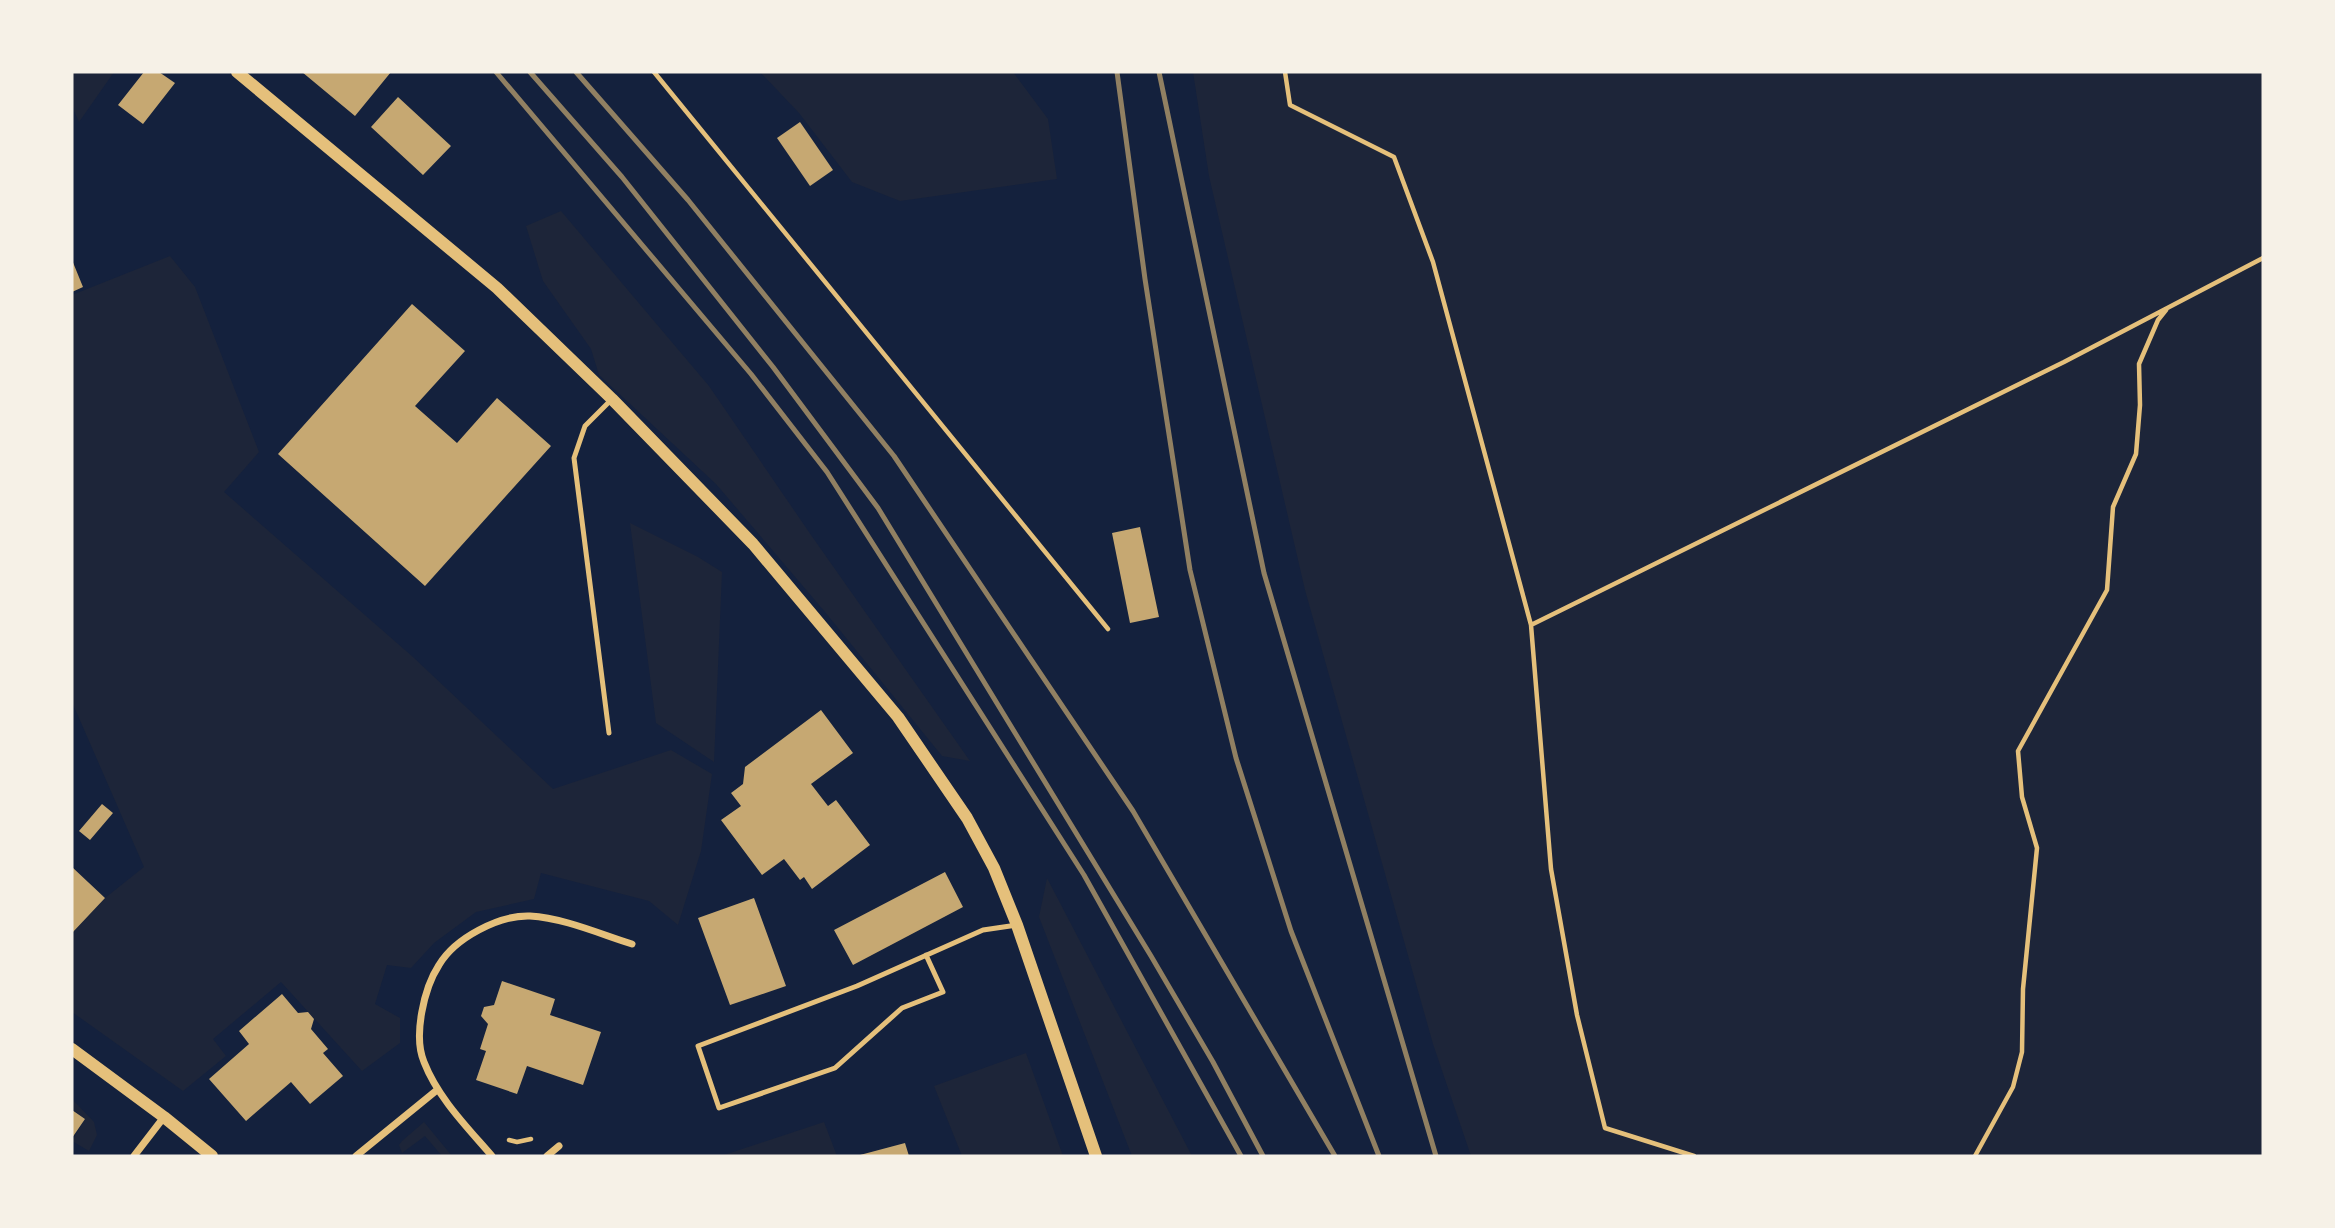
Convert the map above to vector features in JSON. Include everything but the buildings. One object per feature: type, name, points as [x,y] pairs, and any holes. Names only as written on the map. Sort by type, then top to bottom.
[{"type":"street","points":[[237,72],[497,288],[612,399],[754,544],[898,717],[967,818],[994,868],[1017,925],[1096,1156]]},
{"type":"street","points":[[492,1156],[437,1090],[422,1059],[419,1023],[439,964],[460,943],[485,926],[527,916],[545,918],[632,944]]},
{"type":"street","points":[[72,1049],[212,1156]]},
{"type":"street","points":[[356,1156],[437,1090]]},
{"type":"street","points":[[134,1156],[164,1117]]},
{"type":"street","points":[[547,1156],[559,1146]]},
{"type":"lane","points":[[609,733],[574,457],[585,426],[612,399]]},
{"type":"lane","points":[[926,955],[943,992],[902,1008],[835,1068],[719,1108],[698,1046],[857,986],[926,955],[983,930],[1017,925]]},
{"type":"path","points":[[654,72],[1108,629]]},
{"type":"path","points":[[1284,72],[1290,105],[1394,157],[1433,262],[1531,625],[1551,869],[1577,1015],[1605,1128],[1694,1156]]},
{"type":"path","points":[[1531,625],[2064,362],[2263,258]]},
{"type":"path","points":[[1975,1156],[2013,1087],[2022,1052],[2023,989],[2038,848],[2022,797],[2018,751],[2107,590],[2113,507],[2136,454],[2140,405],[2138,365],[2158,320],[2167,308]]},
{"type":"path","points":[[505,1139],[527,1141],[539,1134]]},
{"type":"shaded area","points":[[72,72],[114,72],[79,122],[72,106]]},
{"type":"shaded area","points":[[760,72],[1013,72],[1048,119],[1057,179],[900,201],[852,182],[799,113]]},
{"type":"shaded area","points":[[1193,72],[2263,72],[2263,1156],[1471,1156],[1433,1044],[1305,590],[1209,176]]},
{"type":"shaded area","points":[[561,211],[709,386],[970,761],[942,756],[716,484],[599,375],[591,349],[543,281],[526,226]]},
{"type":"shaded area","points":[[170,256],[195,287],[259,452],[224,492],[413,657],[553,789],[671,750],[712,774],[701,851],[678,925],[649,901],[541,873],[534,899],[476,912],[434,943],[411,968],[387,965],[375,1004],[400,1018],[400,1043],[362,1071],[281,982],[213,1039],[226,1056],[183,1091],[72,1012],[72,931],[105,898],[144,867],[72,702],[72,295]]},
{"type":"shaded area","points":[[630,523],[722,572],[714,762],[656,723]]},
{"type":"shaded area","points":[[1047,878],[1192,1156],[1132,1156],[1039,917]]},
{"type":"shaded area","points":[[1026,1053],[1063,1156],[962,1156],[934,1086]]},
{"type":"shaded area","points":[[72,1099],[94,1122],[97,1135],[89,1151],[72,1141],[85,1119],[72,1109]]},
{"type":"shaded area","points":[[424,1122],[452,1156],[442,1156],[425,1136],[402,1153],[399,1145]]},
{"type":"shaded area","points":[[824,1122],[837,1156],[721,1156]]},
{"type":"railway","points":[[496,72],[751,374],[827,472],[1084,875],[1241,1156]]},
{"type":"railway","points":[[530,72],[622,177],[773,367],[878,508],[1151,956],[1213,1062],[1263,1156]]},
{"type":"railway","points":[[576,72],[688,200],[894,456],[1133,811],[1335,1156]]},
{"type":"railway","points":[[1117,72],[1145,279],[1190,570],[1236,758],[1291,931],[1379,1156]]},
{"type":"railway","points":[[1159,72],[1264,573],[1436,1156]]}]
